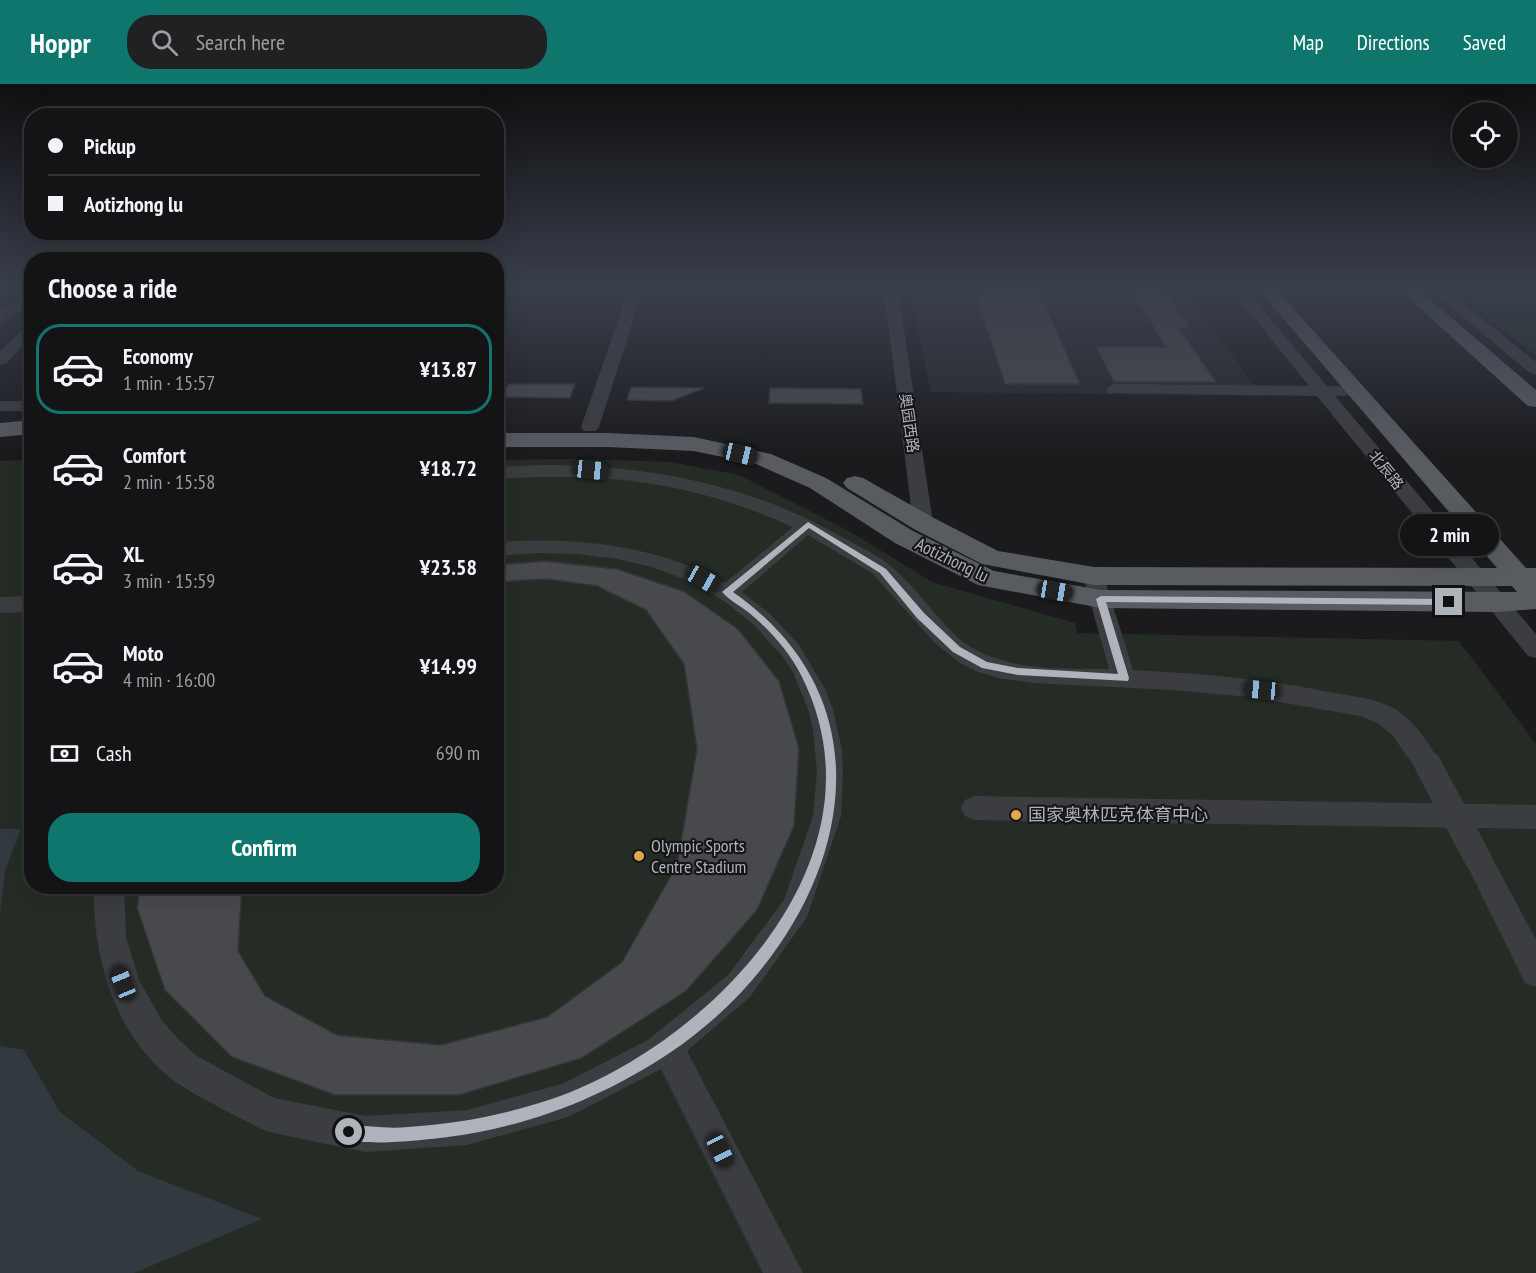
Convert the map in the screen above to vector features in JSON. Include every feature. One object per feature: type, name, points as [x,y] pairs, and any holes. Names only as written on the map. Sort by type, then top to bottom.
[{"type":"main road","name":"北辰路","points":[[1316,344],[1532,588]]},
{"type":"main road","points":[[1472,344],[1536,401]]},
{"type":"main road","name":"Aotizhong lu","points":[[504,427],[702,430],[773,445],[824,465],[923,523],[991,558],[1097,587],[1473,576],[1532,588]]},
{"type":"main road","points":[[0,430],[24,428]]},
{"type":"main road","points":[[0,441],[24,440]]},
{"type":"main road","name":"Aotizhong lu","points":[[504,440],[608,440],[694,444],[763,459],[818,483],[904,537],[988,579],[1097,587],[1496,603],[1532,588]]},
{"type":"street","points":[[0,360],[16,344]]},
{"type":"street","points":[[590,427],[617,344]]},
{"type":"street","name":"奥园西路","points":[[895,344],[923,523]]},
{"type":"street","name":"北辰路","points":[[1284,344],[1536,650]]},
{"type":"street","points":[[1505,344],[1536,370]]},
{"type":"street","points":[[1114,389],[1356,391]]},
{"type":"street","points":[[0,406],[24,406]]},
{"type":"street","points":[[504,473],[591,470],[669,478],[740,497],[808,525],[883,571],[921,615],[956,650],[985,665],[1018,671],[1284,692],[1380,712],[1412,739],[1428,765],[1536,972]]},
{"type":"street","points":[[727,592],[808,525]]},
{"type":"street","points":[[109,894],[108,918],[118,970],[142,1020],[159,1043],[204,1083],[262,1113],[295,1123],[349,1132],[406,1135],[485,1125],[563,1102],[625,1072],[667,1047],[708,1014],[730,994],[774,943],[797,905],[814,868],[825,831],[831,796],[831,762],[827,731],[818,701],[806,674],[790,650],[771,628],[727,592],[677,568],[622,552],[562,546],[504,549]]},
{"type":"street","points":[[1097,587],[1124,678]]},
{"type":"street","points":[[0,604],[24,604]]},
{"type":"street","points":[[975,808],[1536,817]]},
{"type":"street","points":[[667,1047],[784,1273]]},
{"type":"shaded area","points":[[920,344],[1224,344],[1262,396],[931,392]]},
{"type":"shaded area","points":[[1522,344],[1536,344],[1536,356]]},
{"type":"shaded area","name":"国家奥林匹克体育中心","points":[[580,459],[671,462],[739,475],[849,531],[932,582],[1075,623],[1077,633],[1459,641],[1536,744],[1536,1273],[0,1273],[0,461],[24,460],[24,894],[504,894],[504,460]]},
{"type":"shaded area","points":[[0,829],[21,829],[5,871],[0,913]]},
{"type":"shaded area","points":[[0,1046],[24,1050],[60,1112],[138,1171],[262,1219],[134,1273],[0,1273]]},
{"type":"building","points":[[992,344],[1063,344],[1080,384],[1005,384]]},
{"type":"building","points":[[1164,344],[1190,344],[1216,382],[1114,382],[1096,347],[1166,347]]},
{"type":"building","points":[[508,384],[575,384],[570,398],[504,397]]},
{"type":"building","points":[[631,387],[704,388],[672,401],[627,400]]},
{"type":"building","points":[[770,388],[861,389],[863,404],[769,403]]},
{"type":"building","points":[[545,561],[617,569],[683,591],[738,629],[779,681],[799,748],[794,826],[757,910],[686,991],[582,1058],[459,1095],[335,1095],[232,1057],[165,990],[137,908],[139,894],[242,894],[238,951],[265,996],[337,1035],[441,1045],[547,1017],[622,962],[677,865],[697,749],[684,664],[646,610],[597,586],[547,579],[504,582],[504,564]]},
{"type":"place","name":"国家奥林匹克体育中心","points":[[1016,815]]},
{"type":"place","name":"Olympic Sports Centre Stadium","points":[[639,856]]},
{"type":"route","points":[[349,1132],[406,1135],[446,1132],[485,1125],[563,1102],[599,1086],[667,1047],[708,1014],[744,980],[774,943],[797,905],[814,868],[825,831],[831,796],[831,762],[827,731],[818,701],[806,674],[790,650],[771,628],[727,592],[808,525],[883,571],[921,615],[956,650],[985,665],[1018,671],[1079,677],[1124,678],[1101,599],[1449,602]]}]
